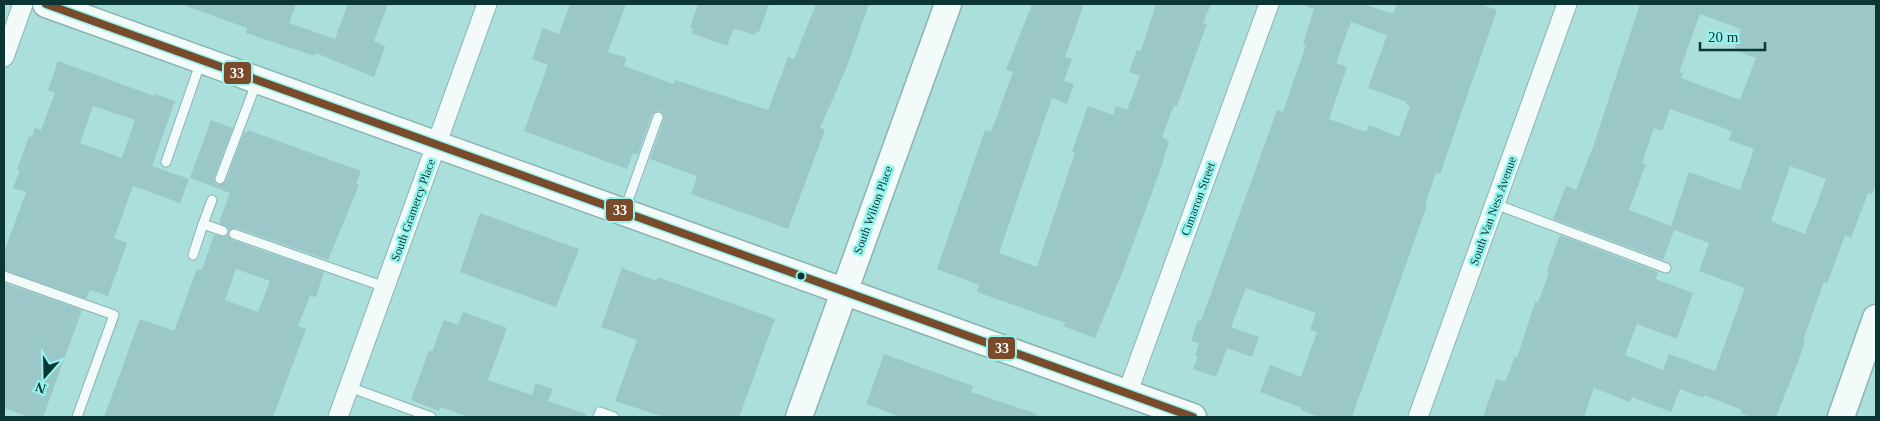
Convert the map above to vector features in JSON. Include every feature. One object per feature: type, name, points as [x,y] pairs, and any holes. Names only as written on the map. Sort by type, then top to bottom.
[{"type":"main road","points":[[46,4],[1193,417]]},
{"type":"main road","name":"South Wilton Place","points":[[799,417],[948,4]]},
{"type":"main road","points":[[1841,417],[1874,333]]},
{"type":"street","points":[[4,57],[23,4]]},
{"type":"street","name":"South Gramercy Place","points":[[338,417],[487,4]]},
{"type":"street","name":"Cimarron Street","points":[[1128,394],[1268,4]]},
{"type":"street","name":"South Van Ness Avenue","points":[[1418,417],[1568,4]]},
{"type":"lane","points":[[166,162],[202,59]]},
{"type":"lane","points":[[220,179],[258,79]]},
{"type":"lane","points":[[624,212],[658,117]]},
{"type":"lane","points":[[193,255],[212,200]]},
{"type":"lane","points":[[1495,204],[1666,268]]},
{"type":"lane","points":[[203,224],[223,231]]},
{"type":"lane","points":[[234,234],[386,286]]},
{"type":"lane","points":[[4,276],[114,314],[78,417]]},
{"type":"lane","points":[[349,387],[431,417]]},
{"type":"lane","points":[[598,417],[600,412],[614,417]]},
{"type":"building","points":[[186,4],[296,4],[289,23],[335,39],[348,4],[388,4],[374,41],[385,46],[374,77],[316,53],[315,56],[246,33],[247,28],[186,6]]},
{"type":"building","points":[[570,4],[626,4],[608,52],[627,58],[624,66],[673,84],[675,80],[768,110],[788,57],[794,59],[816,4],[869,4],[846,69],[820,128],[825,130],[788,229],[691,194],[697,176],[650,159],[664,119],[661,111],[656,111],[652,114],[638,154],[633,153],[627,169],[524,131],[548,65],[532,59],[543,28],[559,34]]},
{"type":"building","points":[[698,4],[769,4],[759,32],[756,31],[755,35],[735,29],[727,46],[691,33],[693,29],[690,28]]},
{"type":"building","points":[[1032,4],[1084,4],[1065,57],[1072,59],[1064,81],[1074,84],[1067,104],[1052,98],[999,253],[1037,267],[1075,153],[1072,152],[1088,106],[1113,115],[1116,106],[1127,110],[1140,76],[1129,72],[1137,50],[1141,51],[1156,4],[1211,4],[1203,23],[1207,24],[1177,106],[1174,105],[1162,137],[1169,142],[1161,168],[1124,268],[1095,338],[1063,326],[1065,323],[977,292],[979,285],[937,269],[985,130],[991,132],[1013,72],[1006,70]]},
{"type":"building","points":[[1306,4],[1364,4],[1393,14],[1397,4],[1480,4],[1497,10],[1440,174],[1436,173],[1425,204],[1427,205],[1352,417],[1319,417],[1301,410],[1302,408],[1260,392],[1270,365],[1301,377],[1317,332],[1310,330],[1316,313],[1246,288],[1231,327],[1259,337],[1252,357],[1227,348],[1216,377],[1193,369],[1198,357],[1195,356],[1199,343],[1191,341],[1198,320],[1201,321],[1277,110],[1283,112],[1306,45],[1303,44],[1314,9],[1306,6]],"holes":[[[1351,22],[1387,35],[1368,88],[1407,102],[1406,104],[1410,106],[1399,137],[1369,125],[1366,132],[1329,119],[1347,67],[1336,63]]]},
{"type":"building","points":[[1640,4],[1876,4],[1876,183],[1872,194],[1868,193],[1851,238],[1845,235],[1827,284],[1824,282],[1803,340],[1805,341],[1801,354],[1776,417],[1751,417],[1740,413],[1742,410],[1704,395],[1703,398],[1680,389],[1671,412],[1632,397],[1630,402],[1594,388],[1584,417],[1483,417],[1496,379],[1505,382],[1515,356],[1517,358],[1535,302],[1538,303],[1549,272],[1547,271],[1560,235],[1658,272],[1656,279],[1693,293],[1677,339],[1637,324],[1625,355],[1663,370],[1669,354],[1715,371],[1745,288],[1699,271],[1709,243],[1674,230],[1663,260],[1553,219],[1566,186],[1576,190],[1593,147]],"holes":[[[1700,14],[1741,29],[1734,50],[1756,58],[1740,100],[1681,78],[1683,73],[1679,72]],[[1670,109],[1732,131],[1729,140],[1754,149],[1740,190],[1689,172],[1671,226],[1629,210],[1646,164],[1642,163],[1654,128],[1662,131]],[[1790,166],[1826,179],[1805,234],[1771,221]]]},
{"type":"building","points":[[58,61],[154,96],[155,94],[175,101],[152,166],[189,179],[180,203],[133,186],[114,238],[127,243],[108,296],[90,290],[86,299],[4,270],[4,252],[26,192],[13,188],[20,171],[17,170],[29,136],[32,137],[35,128],[41,130],[55,93],[48,90]],"holes":[[[93,106],[135,120],[122,158],[80,143]]]},
{"type":"building","points":[[211,120],[233,128],[214,177],[215,183],[218,185],[226,181],[244,132],[247,133],[248,130],[361,171],[356,184],[359,185],[328,260],[236,228],[229,230],[219,223],[230,193],[190,178]]},
{"type":"building","points":[[480,213],[579,249],[556,307],[460,272]]},
{"type":"building","points":[[214,235],[224,237],[228,235],[232,240],[324,272],[316,297],[310,296],[298,326],[306,329],[273,417],[104,417],[140,319],[174,331],[197,269],[202,270]],"holes":[[[236,269],[270,281],[258,312],[225,300]]]},
{"type":"building","points":[[622,268],[656,281],[658,277],[775,319],[739,417],[664,417],[615,401],[637,340],[601,327]]},
{"type":"building","points":[[4,283],[82,310],[43,417],[29,417],[4,408]]},
{"type":"building","points":[[463,312],[507,328],[488,380],[532,395],[536,383],[553,389],[548,401],[586,414],[586,417],[469,417],[440,407],[439,411],[411,400],[429,350],[432,352],[444,320],[458,325]]},
{"type":"building","points":[[884,354],[973,386],[971,392],[1037,414],[1037,417],[901,417],[866,404]]},
{"type":"transit line","name":"33","points":[[46,4],[1193,417]]}]
